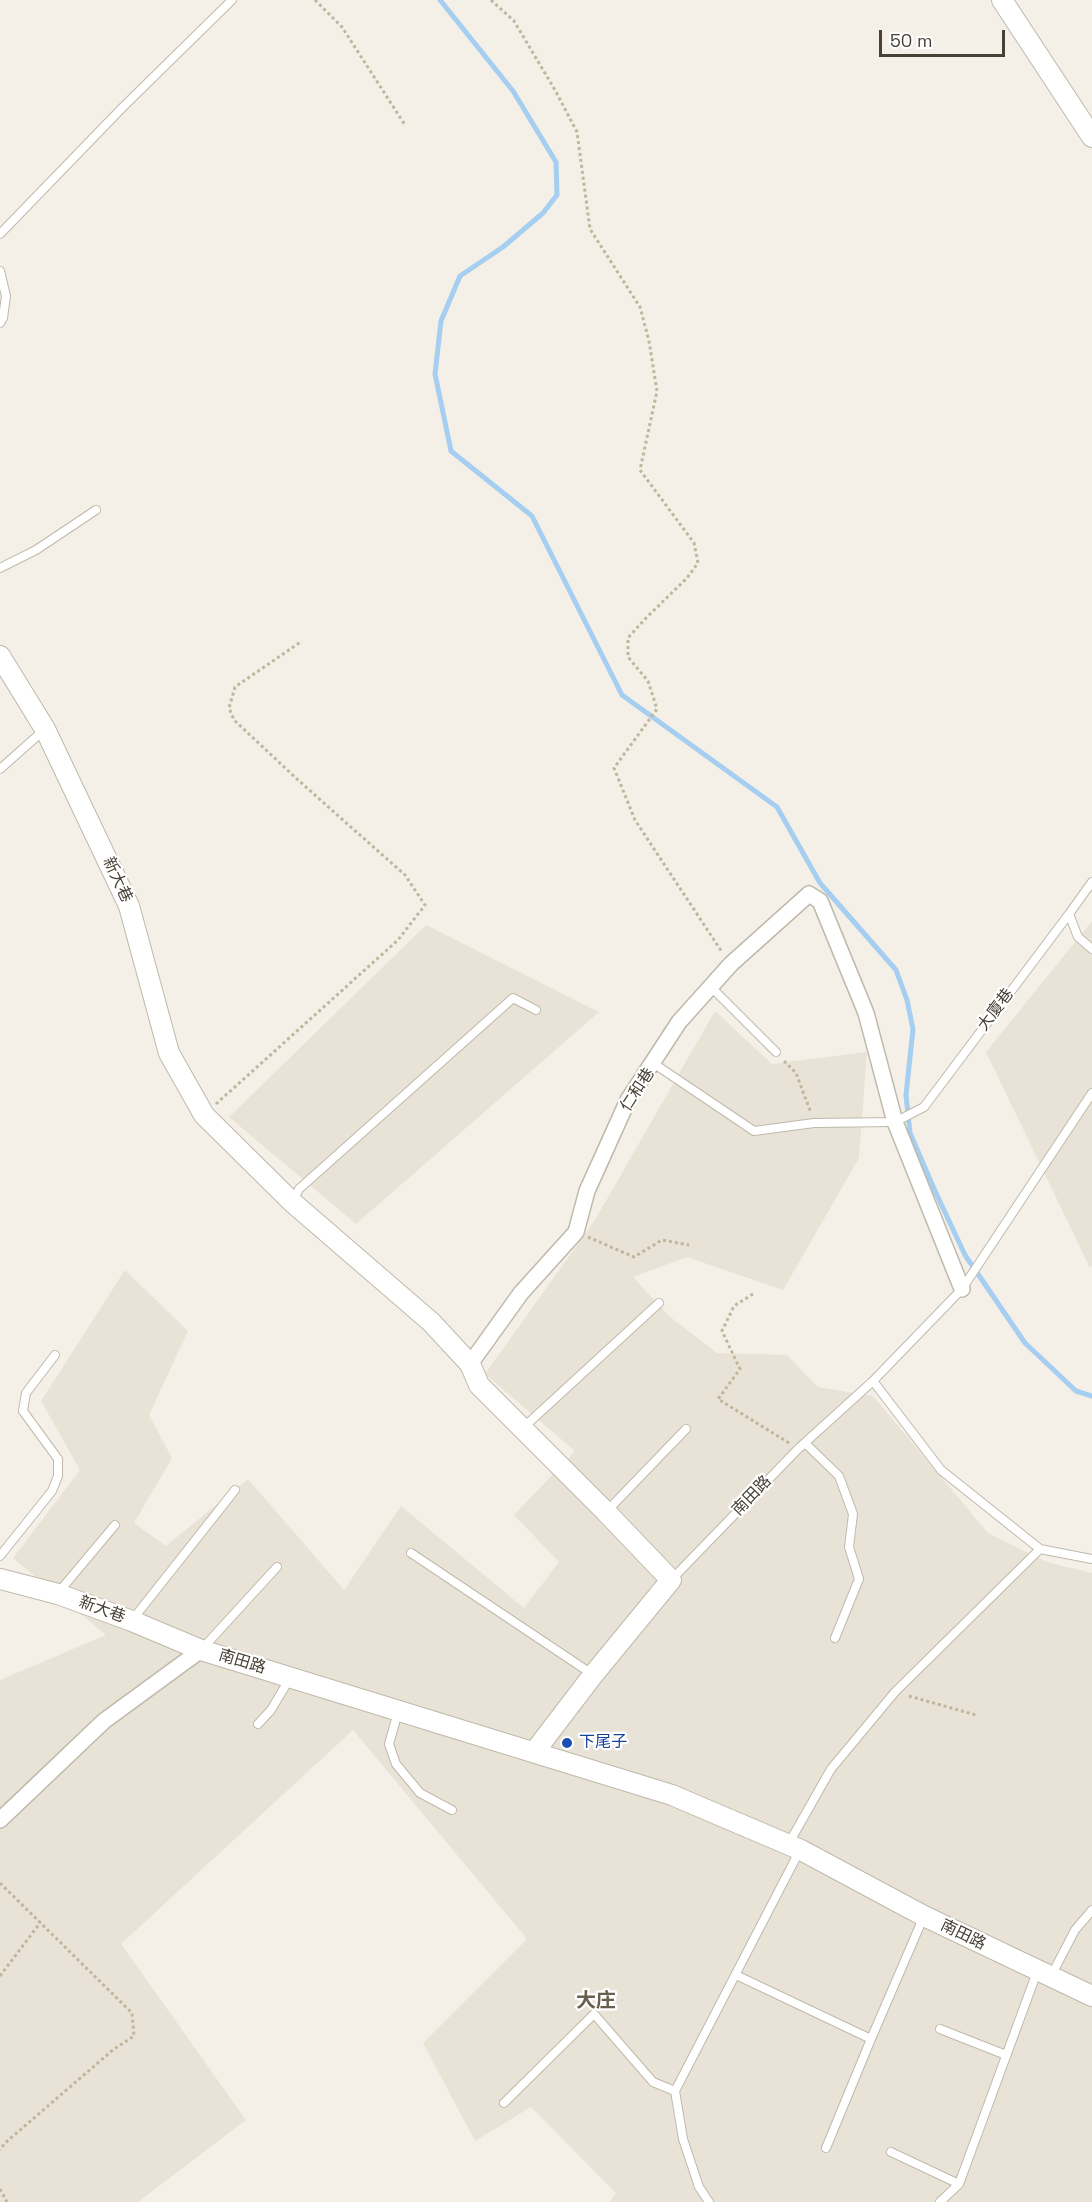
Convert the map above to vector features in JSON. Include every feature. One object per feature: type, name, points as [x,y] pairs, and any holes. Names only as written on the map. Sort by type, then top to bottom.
[{"type":"street","points":[[1002,0],[1092,137]]},
{"type":"street","name":"新大巷","points":[[0,656],[45,729],[129,906],[169,1053],[204,1115]]},
{"type":"street","points":[[652,1063],[679,1022],[730,964],[809,894],[820,901],[866,1014],[899,1120],[962,1289]]},
{"type":"street","name":"仁和巷","points":[[470,1364],[521,1293],[576,1232],[587,1191],[628,1100],[652,1063]]},
{"type":"street","points":[[204,1115],[292,1202],[432,1322],[470,1364],[479,1385],[671,1580]]},
{"type":"street","name":"新大巷","points":[[0,1580],[58,1594],[132,1621],[201,1650]]},
{"type":"street","name":"南田路","points":[[536,1751],[593,1675],[671,1580]]},
{"type":"street","name":"南田路","points":[[0,1820],[104,1721],[201,1650],[536,1751],[672,1795],[794,1847],[924,1916],[1092,1996]]},
{"type":"lane","points":[[0,234],[122,108],[232,0]]},
{"type":"lane","points":[[0,271],[6,296],[3,318],[0,323]]},
{"type":"lane","points":[[0,568],[36,550],[96,510]]},
{"type":"lane","points":[[0,769],[45,729]]},
{"type":"lane","name":"大廈巷","points":[[924,1107],[1092,882]]},
{"type":"lane","points":[[1069,914],[1078,937],[1092,949]]},
{"type":"lane","points":[[710,986],[776,1052]]},
{"type":"lane","points":[[292,1202],[299,1189],[513,999],[536,1010]]},
{"type":"lane","name":"仁和巷","points":[[652,1063],[754,1131],[814,1123],[899,1120],[924,1107]]},
{"type":"lane","name":"南田路","points":[[671,1580],[798,1449],[873,1381],[962,1289],[1092,1093]]},
{"type":"lane","points":[[523,1428],[659,1303]]},
{"type":"lane","points":[[0,1556],[52,1491],[58,1476],[58,1459],[23,1411],[26,1393],[55,1354]]},
{"type":"lane","points":[[873,1381],[941,1470],[1040,1549],[1092,1559]]},
{"type":"lane","points":[[606,1512],[686,1429]]},
{"type":"lane","points":[[805,1443],[839,1476],[853,1514],[849,1547],[859,1579],[835,1638]]},
{"type":"lane","points":[[132,1621],[235,1490]]},
{"type":"lane","points":[[58,1594],[115,1525]]},
{"type":"lane","points":[[709,2202],[699,2187],[683,2139],[675,2091],[736,1975],[831,1769],[895,1692],[1040,1549]]},
{"type":"lane","points":[[411,1553],[593,1675]]},
{"type":"lane","points":[[201,1650],[277,1567]]},
{"type":"lane","points":[[258,1724],[271,1710],[291,1677]]},
{"type":"lane","points":[[398,1710],[389,1744],[396,1764],[420,1792],[452,1810]]},
{"type":"lane","points":[[940,2202],[959,2184],[1006,2055],[1044,1974],[1092,1910]]},
{"type":"lane","points":[[826,2148],[924,1916]]},
{"type":"lane","points":[[736,1975],[871,2039]]},
{"type":"lane","points":[[504,2103],[594,2014],[653,2082],[675,2091]]},
{"type":"lane","points":[[940,2030],[1006,2055]]},
{"type":"lane","points":[[891,2152],[959,2184]]},
{"type":"path","points":[[315,0],[342,27],[405,124]]},
{"type":"path","points":[[492,0],[514,21],[577,132],[590,229],[640,307],[649,341],[657,391],[640,470],[694,543],[698,563],[687,578],[628,638],[628,657],[648,681],[657,709],[614,768],[635,820],[730,964]]},
{"type":"path","points":[[204,1115],[398,940],[425,905],[405,875],[234,720],[229,708],[235,687],[302,641]]},
{"type":"path","points":[[776,1052],[796,1073],[814,1123]]},
{"type":"path","points":[[576,1232],[634,1257],[662,1240],[689,1245]]},
{"type":"path","points":[[753,1293],[734,1306],[722,1331],[740,1369],[718,1399],[798,1449]]},
{"type":"path","points":[[895,1692],[976,1714]]},
{"type":"path","points":[[0,1883],[132,2013],[134,2036],[114,2049],[5,2143],[0,2150]]},
{"type":"path","points":[[0,1976],[40,1923]]},
{"type":"path","points":[[0,2188],[7,2202]]},
{"type":"shaded area","points":[[1092,921],[1092,1266],[1090,1268],[986,1052]]},
{"type":"shaded area","points":[[426,925],[599,1012],[356,1224],[229,1117]]},
{"type":"shaded area","points":[[715,1011],[772,1064],[867,1052],[859,1158],[783,1290],[687,1257],[633,1277],[669,1316],[717,1353],[787,1355],[818,1387],[873,1396],[988,1533],[1047,1562],[1092,1573],[1092,2202],[610,2202],[616,2193],[531,2107],[475,2141],[423,2043],[527,1939],[353,1730],[121,1944],[246,2120],[138,2202],[0,2202],[0,1680],[106,1635],[13,1558],[80,1470],[41,1401],[125,1270],[188,1331],[149,1415],[172,1458],[134,1523],[166,1546],[248,1479],[344,1590],[401,1506],[524,1608],[559,1562],[514,1515],[575,1451],[485,1374],[595,1220]]},
{"type":"waterway","points":[[440,0],[513,91],[556,162],[557,195],[543,213],[503,247],[460,276],[441,321],[435,374],[451,451],[532,516],[622,695],[777,807],[820,883],[896,970],[907,1000],[913,1029],[906,1095],[910,1133],[935,1191],[965,1255],[1025,1343],[1076,1391],[1092,1396]]},
{"type":"place","name":"下尾子","points":[[567,1743]]},
{"type":"district","name":"大庄","points":[[596,2002]]}]
